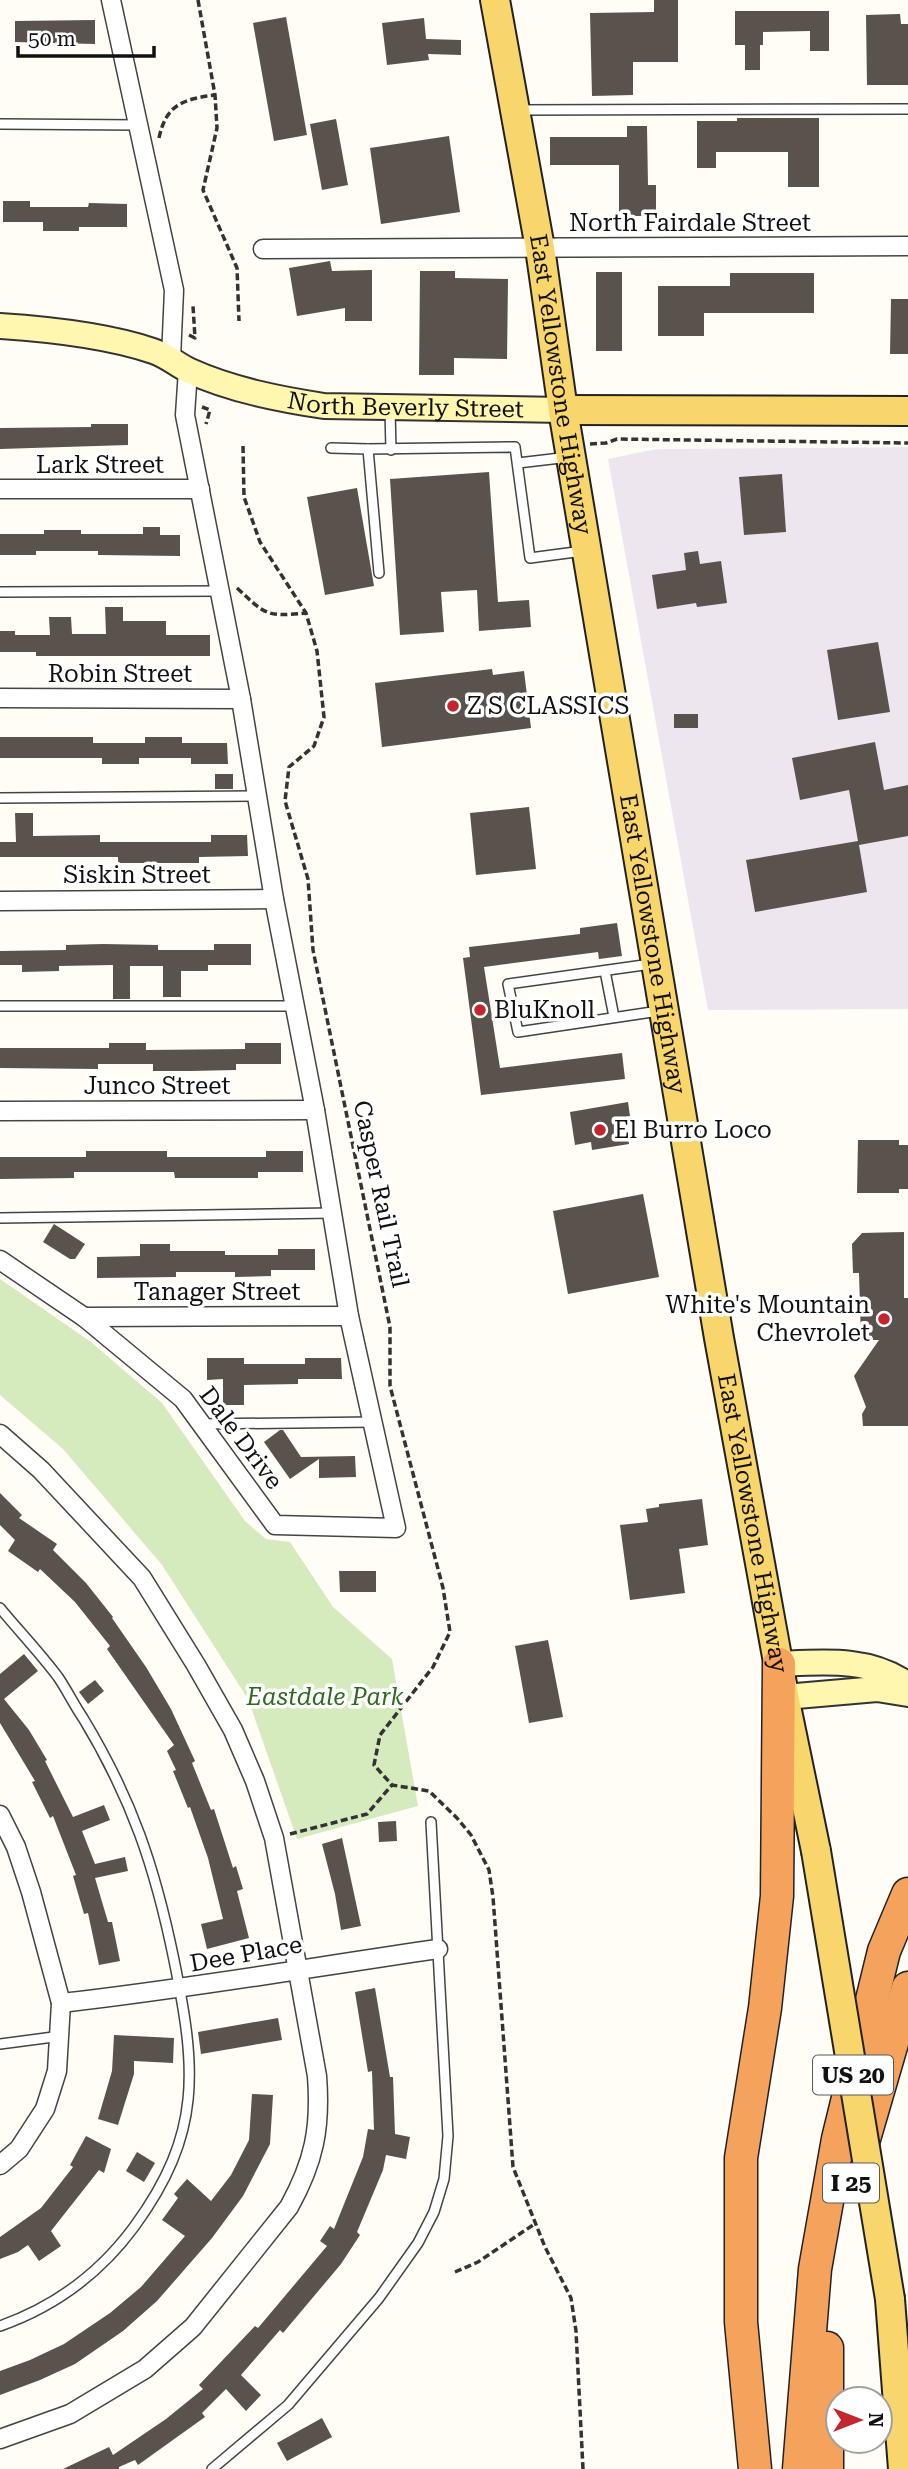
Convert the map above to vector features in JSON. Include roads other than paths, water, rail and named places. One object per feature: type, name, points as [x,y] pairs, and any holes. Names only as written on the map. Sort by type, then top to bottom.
[{"type":"highway","points":[[755,2469],[741,2322],[741,2158],[765,2008],[778,1896],[779,1664]]},
{"type":"highway","name":"I 25","points":[[799,2469],[815,2269],[838,2139],[884,1951],[908,1894]]},
{"type":"highway","name":"I 25","points":[[827,2469],[827,2329],[849,2191],[908,1988]]},
{"type":"main road","name":"East Yellowstone Highway","points":[[495,0],[540,248],[564,410],[719,1338],[816,1851],[890,2299],[904,2469]]},
{"type":"main road","name":"North Beverly Street","points":[[0,326],[98,339],[149,350],[179,364],[275,398],[324,406],[908,411]]},
{"type":"main road","points":[[779,1664],[823,1662],[857,1665],[879,1669],[908,1685]]},
{"type":"main road","points":[[785,1698],[877,1689],[908,1694]]},
{"type":"main road","name":"US 20","points":[[904,2469],[908,2456]]},
{"type":"street","points":[[111,0],[174,290],[172,330],[187,401],[186,415],[200,489],[228,589],[241,698],[274,899],[315,1110],[349,1316],[373,1422]]},
{"type":"street","name":"North Fairdale Street","points":[[263,249],[908,246]]},
{"type":"street","name":"Lark Street","points":[[0,489],[200,489]]},
{"type":"street","name":"Robin Street","points":[[0,698],[241,698]]},
{"type":"street","name":"Siskin Street","points":[[0,901],[274,899]]},
{"type":"street","name":"Junco Street","points":[[0,1111],[315,1110]]},
{"type":"street","name":"Dale Drive","points":[[0,1260],[84,1317],[183,1399],[275,1525],[397,1528],[373,1422]]},
{"type":"street","name":"Tanager Street","points":[[84,1317],[349,1316]]},
{"type":"street","points":[[0,1434],[41,1470],[142,1578],[233,1730],[255,1781],[274,1838],[317,2076],[319,2105],[318,2128],[311,2160],[289,2207],[193,2327],[145,2370],[70,2414],[0,2439]]},
{"type":"street","points":[[0,1815],[16,1847],[31,1892],[61,2003],[57,2071],[45,2109],[19,2149],[0,2165]]},
{"type":"street","name":"Dee Place","points":[[61,2003],[180,1990],[298,1969],[438,1949]]},
{"type":"lane","points":[[513,110],[908,109]]},
{"type":"lane","points":[[0,124],[139,125]]},
{"type":"lane","points":[[390,407],[391,450]]},
{"type":"lane","points":[[331,448],[391,450],[515,447],[530,558],[588,550]]},
{"type":"lane","points":[[368,449],[379,573]]},
{"type":"lane","points":[[519,463],[571,451]]},
{"type":"lane","points":[[0,592],[228,589]]},
{"type":"lane","points":[[0,798],[257,796]]},
{"type":"lane","points":[[657,963],[509,984],[518,1032],[664,1010]]},
{"type":"lane","points":[[605,971],[614,1017]]},
{"type":"lane","points":[[0,1006],[295,1006]]},
{"type":"lane","points":[[0,1218],[332,1213]]},
{"type":"lane","points":[[201,1424],[373,1422]]},
{"type":"lane","points":[[0,1608],[59,1678],[97,1741],[126,1798],[160,1896],[180,1990],[188,2048],[189,2097],[183,2128],[169,2172],[125,2239],[95,2272],[41,2308],[0,2326]]},
{"type":"lane","points":[[212,2469],[288,2405],[379,2298],[418,2243],[434,2212],[444,2179],[448,2136],[432,1822]]},
{"type":"lane","points":[[0,2044],[61,2036]]},
{"type":"place","name":"Z S CLASSICS","points":[[453,706]]},
{"type":"place","name":"BluKnoll","points":[[480,1010]]},
{"type":"place","name":"El Burro Loco","points":[[600,1130]]},
{"type":"place","name":"White's Mountain Chevrolet","points":[[884,1319]]},
{"type":"park label","name":"Eastdale Park","points":[[325,1697]]}]
